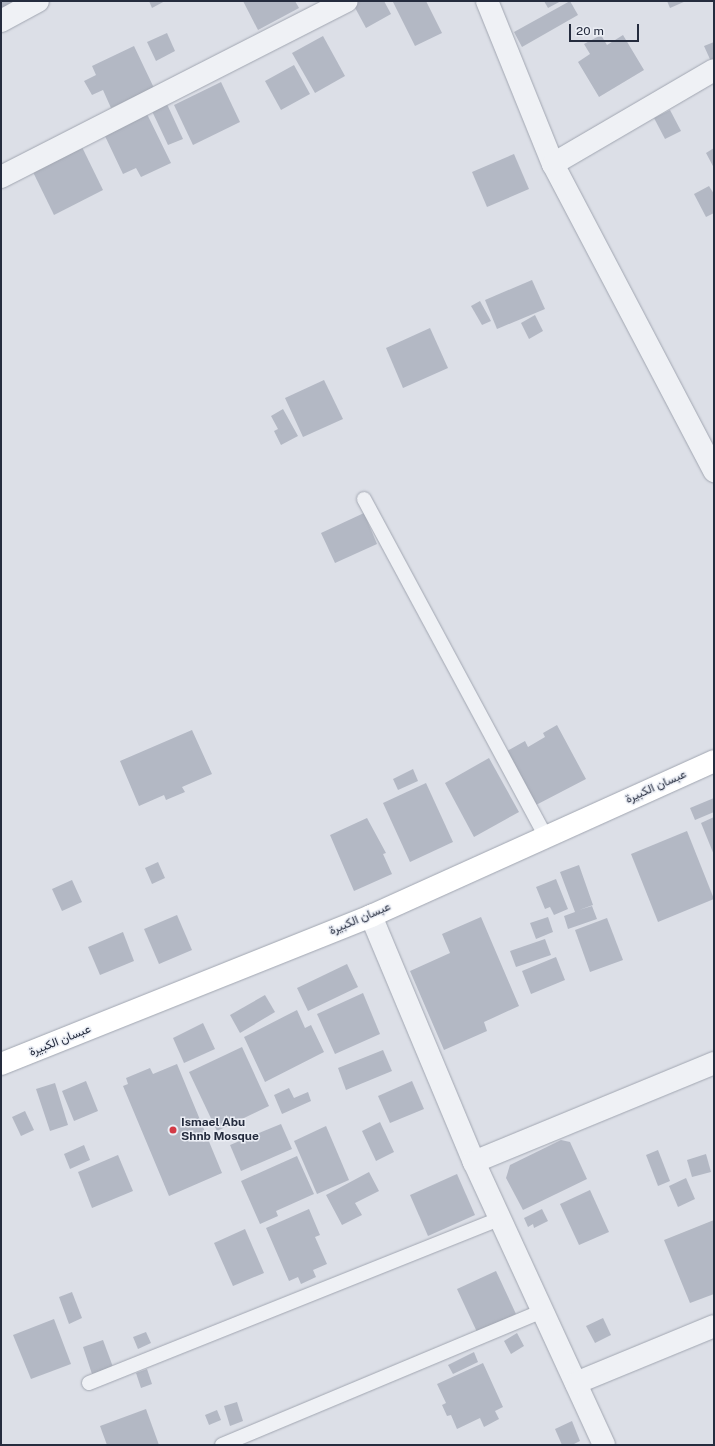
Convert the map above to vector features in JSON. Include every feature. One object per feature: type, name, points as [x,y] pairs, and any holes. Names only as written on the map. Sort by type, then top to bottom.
[{"type":"main road","name":"عبسان الكبيرة","points":[[1,1064],[370,916],[714,761]]},
{"type":"street","points":[[1,21],[38,1]]},
{"type":"street","points":[[1,177],[347,1]]},
{"type":"street","points":[[487,1],[553,164],[714,470]]},
{"type":"street","points":[[553,164],[714,70]]},
{"type":"street","points":[[370,916],[474,1162],[604,1445]]},
{"type":"street","points":[[474,1162],[714,1063]]},
{"type":"street","points":[[576,1383],[714,1326]]},
{"type":"lane","points":[[364,499],[545,836]]},
{"type":"lane","points":[[89,1382],[500,1219]]},
{"type":"lane","points":[[222,1445],[543,1311]]},
{"type":"building","points":[[1,1],[13,1],[14,3],[1,10]]},
{"type":"building","points":[[149,1],[165,1],[152,8]]},
{"type":"building","points":[[243,1],[295,1],[299,8],[258,30]]},
{"type":"building","points":[[359,1],[384,1],[391,14],[366,28],[353,4]]},
{"type":"building","points":[[426,1],[442,33],[415,46],[393,2]]},
{"type":"building","points":[[544,1],[561,1],[548,8]]},
{"type":"building","points":[[570,1],[578,15],[522,47],[514,32]]},
{"type":"building","points":[[667,1],[686,1],[670,8]]},
{"type":"building","points":[[167,33],[175,51],[156,61],[147,42]]},
{"type":"building","points":[[601,35],[607,45],[623,35],[644,70],[599,97],[578,62],[590,54],[584,44]]},
{"type":"building","points":[[323,36],[345,76],[315,93],[292,53]]},
{"type":"building","points":[[714,42],[714,68],[704,46]]},
{"type":"building","points":[[134,46],[154,88],[111,108],[103,90],[92,95],[84,81],[96,75],[92,66]]},
{"type":"building","points":[[294,65],[310,94],[281,110],[265,81]]},
{"type":"building","points":[[221,82],[240,122],[193,145],[174,105]]},
{"type":"building","points":[[166,102],[183,139],[168,145],[151,109]]},
{"type":"building","points":[[670,110],[681,131],[665,139],[654,118]]},
{"type":"building","points":[[147,114],[171,163],[141,177],[136,168],[123,174],[104,134]]},
{"type":"building","points":[[81,145],[103,190],[54,215],[32,170]]},
{"type":"building","points":[[714,148],[714,168],[706,153]]},
{"type":"building","points":[[514,154],[529,189],[487,207],[472,172]]},
{"type":"building","points":[[709,186],[714,194],[714,213],[706,217],[694,194]]},
{"type":"building","points":[[532,280],[545,309],[497,329],[485,300]]},
{"type":"building","points":[[480,301],[491,321],[482,325],[471,306]]},
{"type":"building","points":[[535,315],[543,331],[529,339],[521,323]]},
{"type":"building","points":[[430,328],[448,368],[403,388],[386,348]]},
{"type":"building","points":[[324,380],[343,419],[303,437],[285,398]]},
{"type":"building","points":[[283,409],[298,436],[281,445],[274,431],[278,429],[271,416]]},
{"type":"building","points":[[364,513],[377,544],[335,563],[321,533]]},
{"type":"building","points":[[557,725],[586,779],[536,805],[507,751],[525,741],[528,747],[545,737],[543,733]]},
{"type":"building","points":[[192,730],[212,774],[182,787],[185,792],[166,800],[164,795],[139,806],[120,761]]},
{"type":"building","points":[[489,758],[519,812],[474,837],[445,783]]},
{"type":"building","points":[[413,769],[418,781],[398,790],[393,779]]},
{"type":"building","points":[[426,783],[453,842],[410,862],[383,803]]},
{"type":"building","points":[[714,798],[714,812],[695,820],[690,808]]},
{"type":"building","points":[[714,817],[714,855],[701,823]]},
{"type":"building","points":[[367,818],[386,853],[383,854],[392,874],[354,891],[330,835]]},
{"type":"building","points":[[687,831],[714,899],[658,922],[631,854]]},
{"type":"building","points":[[158,862],[165,878],[152,884],[145,868]]},
{"type":"building","points":[[579,865],[593,905],[579,910],[592,906],[597,919],[568,929],[564,916],[575,912],[560,872]]},
{"type":"building","points":[[556,879],[568,909],[554,915],[550,907],[545,909],[536,887]]},
{"type":"building","points":[[72,880],[82,902],[62,911],[52,889]]},
{"type":"building","points":[[177,915],[192,950],[159,964],[144,929]]},
{"type":"building","points":[[481,917],[519,1006],[484,1022],[487,1031],[444,1050],[410,971],[450,953],[442,934]]},
{"type":"building","points":[[548,917],[553,932],[536,939],[530,923]]},
{"type":"building","points":[[607,918],[623,960],[590,972],[575,930]]},
{"type":"building","points":[[123,932],[134,961],[100,975],[88,947]]},
{"type":"building","points":[[545,939],[551,955],[516,967],[510,951]]},
{"type":"building","points":[[556,957],[565,980],[531,994],[522,971]]},
{"type":"building","points":[[347,964],[358,987],[308,1011],[297,988]]},
{"type":"building","points":[[363,993],[380,1034],[335,1054],[317,1014]]},
{"type":"building","points":[[265,995],[275,1012],[240,1033],[230,1015]]},
{"type":"building","points":[[297,1010],[305,1028],[311,1025],[324,1052],[265,1082],[244,1037]]},
{"type":"building","points":[[203,1023],[215,1049],[184,1063],[173,1038]]},
{"type":"building","points":[[242,1047],[269,1106],[217,1131],[189,1072]]},
{"type":"building","points":[[383,1050],[392,1071],[346,1090],[338,1068]]},
{"type":"building","name":"Ismael Abu Shnb Mosque","points":[[177,1064],[222,1173],[169,1196],[123,1086],[128,1084],[126,1078],[150,1068],[153,1074]]},
{"type":"building","points":[[86,1081],[98,1111],[74,1121],[62,1091]]},
{"type":"building","points":[[412,1081],[424,1109],[390,1123],[378,1096]]},
{"type":"building","points":[[55,1083],[68,1125],[50,1131],[36,1089]]},
{"type":"building","points":[[289,1088],[294,1098],[308,1092],[311,1101],[282,1114],[274,1095]]},
{"type":"building","points":[[25,1111],[34,1130],[21,1136],[12,1117]]},
{"type":"building","points":[[380,1122],[394,1152],[376,1161],[362,1131]]},
{"type":"building","points":[[281,1124],[292,1149],[241,1171],[230,1145]]},
{"type":"building","points":[[326,1126],[349,1180],[317,1194],[294,1141]]},
{"type":"building","points":[[561,1140],[570,1142],[587,1179],[523,1210],[506,1178],[510,1165]]},
{"type":"building","points":[[84,1145],[90,1160],[70,1169],[64,1154]]},
{"type":"building","points":[[658,1150],[670,1181],[658,1186],[646,1155]]},
{"type":"building","points":[[706,1154],[711,1172],[692,1177],[687,1160]]},
{"type":"building","points":[[118,1155],[133,1191],[92,1208],[78,1172]]},
{"type":"building","points":[[297,1156],[314,1194],[276,1211],[278,1216],[260,1224],[241,1181]]},
{"type":"building","points":[[369,1172],[379,1191],[355,1203],[362,1215],[342,1225],[326,1195]]},
{"type":"building","points":[[457,1174],[475,1215],[428,1236],[410,1195]]},
{"type":"building","points":[[686,1178],[695,1199],[678,1207],[669,1186]]},
{"type":"building","points":[[590,1190],[609,1232],[579,1245],[560,1204]]},
{"type":"building","points":[[309,1209],[320,1235],[315,1237],[327,1264],[313,1270],[316,1277],[301,1284],[298,1277],[289,1281],[266,1228]]},
{"type":"building","points":[[542,1209],[548,1221],[534,1228],[533,1224],[528,1227],[524,1218]]},
{"type":"building","points":[[714,1220],[714,1294],[690,1303],[664,1240]]},
{"type":"building","points":[[245,1229],[264,1273],[233,1286],[214,1243]]},
{"type":"building","points":[[496,1271],[516,1314],[477,1332],[457,1289]]},
{"type":"building","points":[[72,1292],[82,1318],[69,1324],[59,1297]]},
{"type":"building","points":[[603,1318],[611,1335],[595,1343],[586,1326]]},
{"type":"building","points":[[54,1319],[71,1364],[31,1379],[13,1335]]},
{"type":"building","points":[[146,1332],[151,1343],[138,1349],[133,1337]]},
{"type":"building","points":[[517,1333],[524,1346],[511,1354],[504,1341]]},
{"type":"building","points":[[103,1340],[113,1367],[92,1374],[83,1347]]},
{"type":"building","points":[[474,1352],[478,1362],[453,1374],[448,1365]]},
{"type":"building","points":[[483,1363],[503,1407],[495,1411],[499,1419],[484,1427],[480,1418],[457,1429],[451,1415],[447,1416],[442,1405],[446,1403],[437,1384]]},
{"type":"building","points":[[147,1369],[152,1384],[141,1388],[136,1373]]},
{"type":"building","points":[[237,1402],[243,1421],[230,1426],[224,1406]]},
{"type":"building","points":[[146,1409],[159,1445],[107,1445],[100,1426]]},
{"type":"building","points":[[217,1410],[221,1420],[209,1425],[205,1415]]},
{"type":"building","points":[[572,1421],[580,1441],[572,1445],[562,1445],[555,1429]]},
{"type":"place","name":"Ismael Abu Shnb Mosque","points":[[173,1130]]}]
